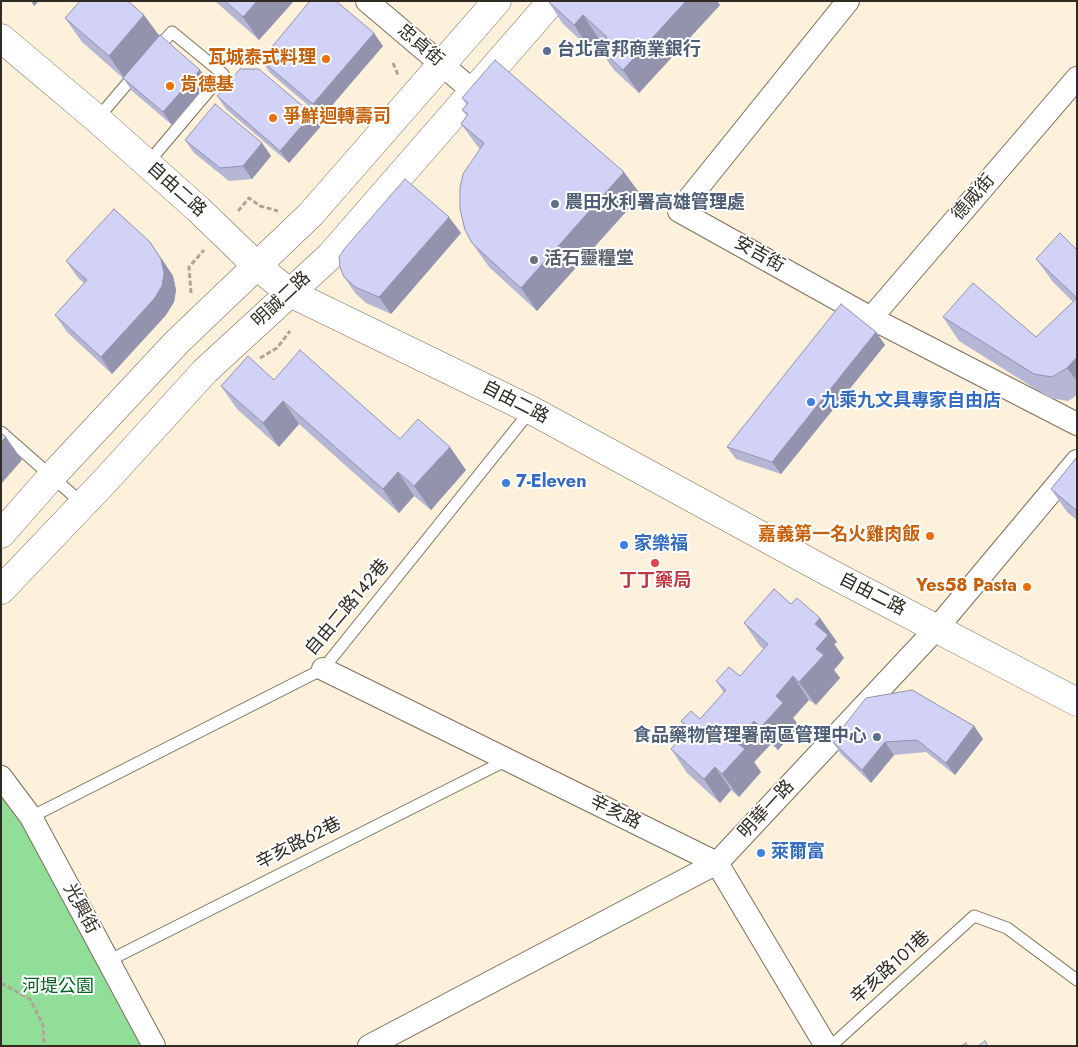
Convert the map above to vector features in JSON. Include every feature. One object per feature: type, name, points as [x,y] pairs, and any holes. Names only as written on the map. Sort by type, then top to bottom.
[{"type":"street","name":"忠貞街","points":[[367,1],[473,91]]},
{"type":"street","points":[[1,534],[52,476],[177,342],[312,214],[497,1]]},
{"type":"street","name":"明誠二路","points":[[1,590],[205,371],[330,256],[552,1]]},
{"type":"street","name":"安吉街","points":[[848,1],[679,211],[871,318],[1077,424]]},
{"type":"street","name":"自由二路","points":[[1,38],[97,119],[257,266],[290,293],[531,410],[828,572],[1077,702]]},
{"type":"street","name":"德威街","points":[[871,318],[1077,78]]},
{"type":"street","name":"明華一路","points":[[369,1046],[717,863],[937,628],[1077,461]]},
{"type":"street","name":"辛亥路","points":[[323,669],[717,863]]},
{"type":"street","name":"光興街","points":[[1,777],[31,817],[154,1046]]},
{"type":"street","points":[[717,863],[826,1046]]},
{"type":"lane","points":[[97,119],[172,32],[223,74],[147,164]]},
{"type":"lane","name":"自由二路142巷","points":[[31,817],[323,669],[531,410]]},
{"type":"lane","points":[[1,432],[83,504]]},
{"type":"lane","name":"辛亥路62巷","points":[[108,960],[507,760]]},
{"type":"lane","name":"辛亥路101巷","points":[[831,1046],[974,916],[1007,928],[1077,980]]},
{"type":"path","points":[[1,983],[30,999],[43,1025],[44,1046]]},
{"type":"green space","name":"河堤公園","points":[[1,778],[155,1046],[1,1046]]},
{"type":"building","points":[[80,1],[128,1],[144,15],[109,56],[65,18]]},
{"type":"building","points":[[225,1],[257,1],[243,17]]},
{"type":"building","name":"瓦城泰式料理","points":[[310,1],[336,1],[374,33],[313,104],[261,60]]},
{"type":"building","points":[[548,1],[686,1],[623,70],[598,47],[607,37],[583,15],[574,25]]},
{"type":"building","name":"肯德基","points":[[160,35],[200,70],[163,112],[123,78]]},
{"type":"building","name":"農田水利署高雄管理處","points":[[495,60],[624,172],[521,288],[472,243],[465,230],[460,209],[460,188],[463,174],[484,143],[461,124],[468,114],[462,110],[468,103],[462,98]]},
{"type":"building","name":"爭鮮迴轉壽司","points":[[240,69],[259,69],[312,114],[280,151],[217,96]]},
{"type":"building","points":[[215,104],[262,143],[243,166],[220,168],[185,140]]},
{"type":"building","points":[[405,179],[449,217],[379,297],[355,287],[344,277],[339,257]]},
{"type":"building","points":[[114,209],[150,242],[161,259],[164,273],[162,286],[154,299],[101,357],[55,315],[87,280],[66,261]]},
{"type":"building","points":[[1060,233],[1077,250],[1077,298],[1036,259]]},
{"type":"building","points":[[973,283],[1036,337],[1077,298],[1077,357],[1067,368],[1052,377],[1034,374],[943,317]]},
{"type":"building","name":"九乘九文具專家自由店","points":[[841,304],[876,332],[772,462],[727,447]]},
{"type":"building","points":[[300,350],[400,439],[418,419],[450,447],[414,486],[398,472],[383,489],[283,401],[263,423],[221,386],[248,356],[274,380]]},
{"type":"building","points":[[1,433],[6,437],[1,442]]},
{"type":"building","points":[[1077,457],[1077,511],[1051,489]]},
{"type":"building","points":[[774,589],[791,604],[797,598],[820,618],[815,624],[828,635],[816,649],[824,655],[799,682],[793,676],[776,696],[783,703],[761,727],[754,721],[736,742],[745,749],[722,774],[715,767],[704,779],[671,749],[690,728],[681,721],[691,711],[700,719],[726,690],[716,681],[729,667],[740,676],[768,644],[744,623]]},
{"type":"building","points":[[912,690],[974,726],[946,763],[917,740],[885,742],[862,770],[832,741],[866,698]]},
{"type":"building","points":[[985,1041],[988,1046],[978,1046]]},
{"type":"place","name":"台北富邦商業銀行","points":[[547,51]]},
{"type":"place","name":"瓦城泰式料理","points":[[326,59]]},
{"type":"place","name":"肯德基","points":[[170,86]]},
{"type":"place","name":"爭鮮迴轉壽司","points":[[273,118]]},
{"type":"place","name":"農田水利署高雄管理處","points":[[555,204]]},
{"type":"place","name":"活石靈糧堂","points":[[534,260]]},
{"type":"place","name":"九乘九文具專家自由店","points":[[811,402]]},
{"type":"place","name":"7-Eleven","points":[[506,483]]},
{"type":"place","name":"嘉義第一名火雞肉飯","points":[[930,536]]},
{"type":"place","name":"家樂福","points":[[624,545]]},
{"type":"place","name":"丁丁藥局","points":[[655,563]]},
{"type":"place","name":"Yes58 Pasta","points":[[1027,587]]},
{"type":"place","name":"食品藥物管理署南區管理中心","points":[[877,737]]},
{"type":"place","name":"萊爾富","points":[[761,853]]}]
